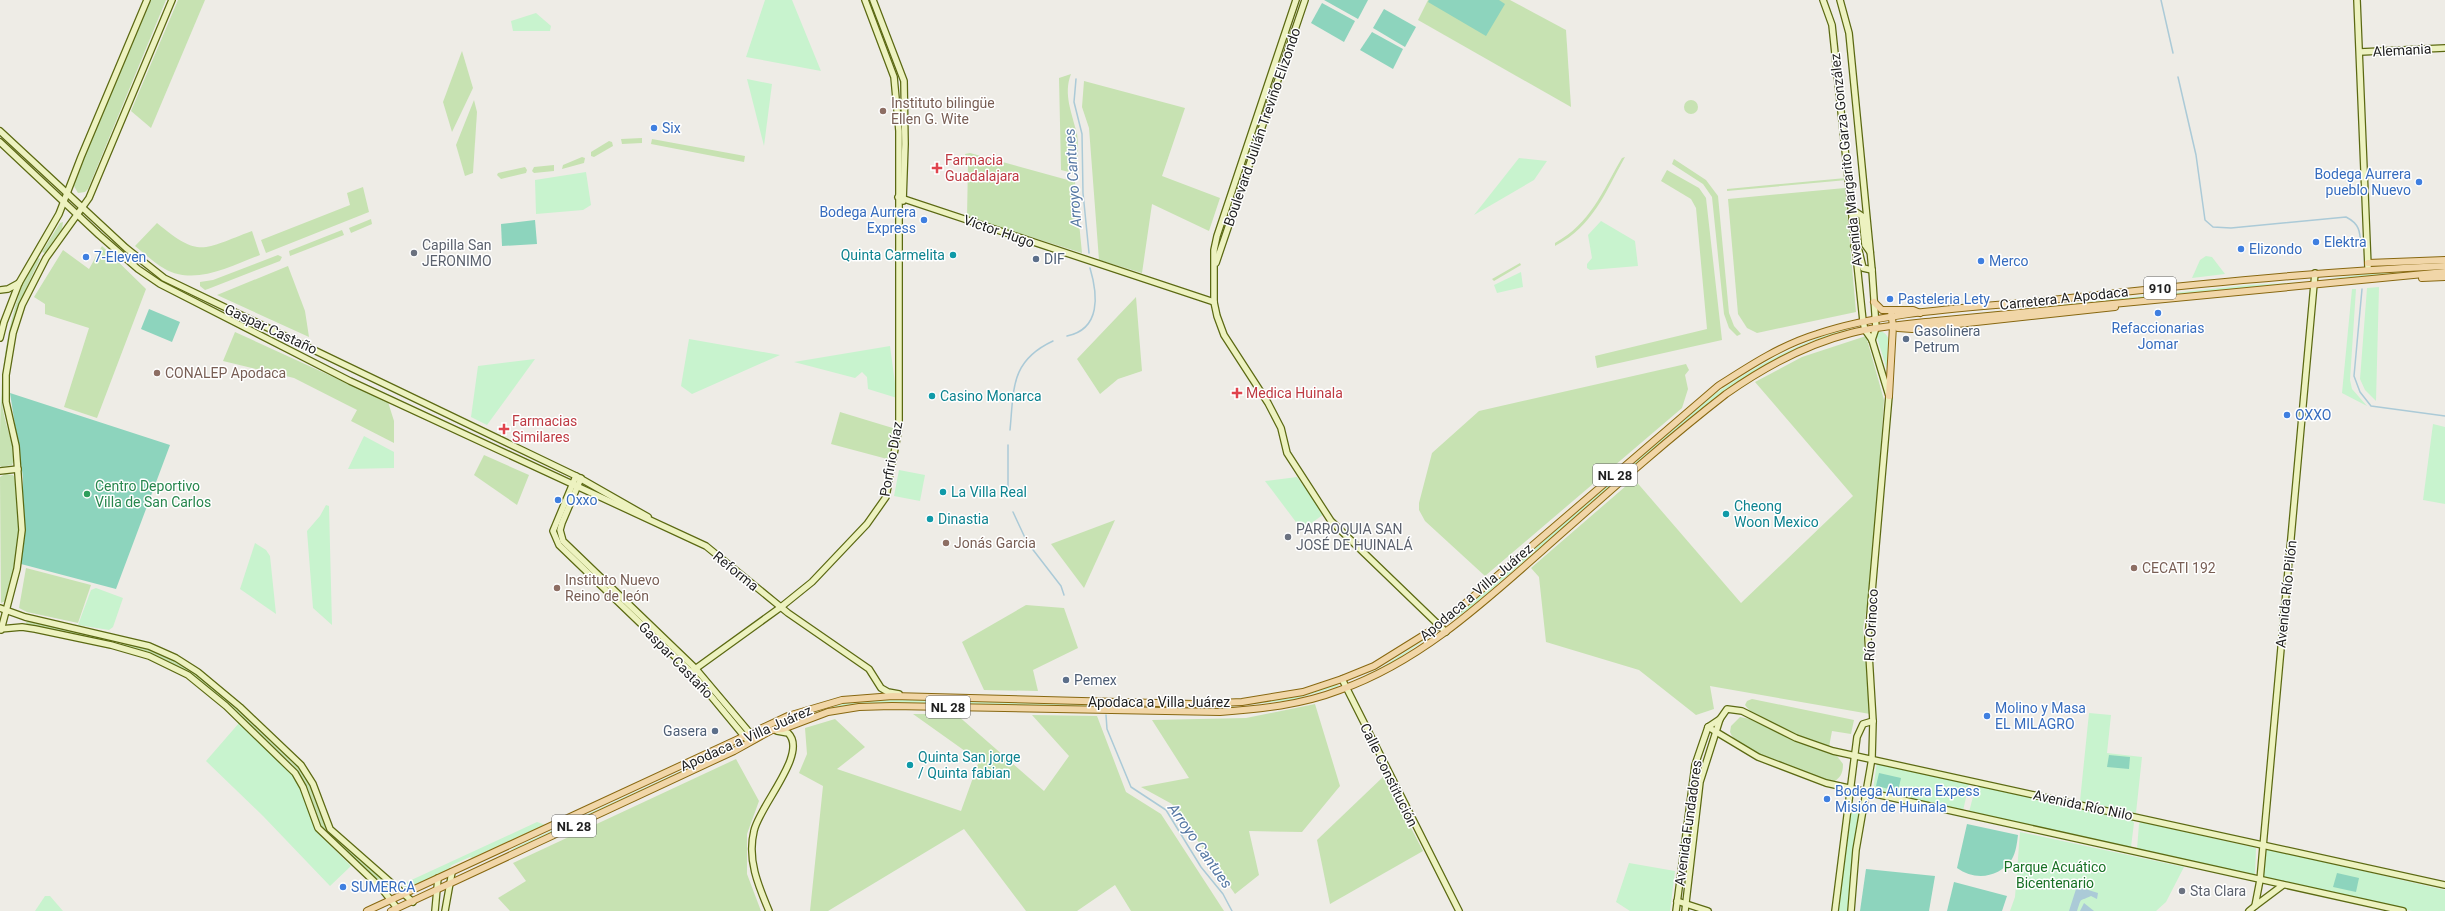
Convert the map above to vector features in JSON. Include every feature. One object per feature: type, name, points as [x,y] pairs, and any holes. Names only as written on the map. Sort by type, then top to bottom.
[{"type":"main road","points":[[2368,266],[2445,260]]},
{"type":"main road","name":"Carretera A Apodaca","points":[[1875,319],[1891,314],[1922,313],[2316,273],[2368,266],[2445,266]]},
{"type":"main road","name":"Carretera A Apodaca","points":[[1876,328],[2315,283],[2445,272]]},
{"type":"main road","points":[[2405,276],[2445,277]]},
{"type":"main road","points":[[1874,302],[1882,310],[1891,314],[1893,326],[1889,396]]},
{"type":"main road","points":[[1893,326],[1912,329],[2166,302]]},
{"type":"main road","name":"Apodaca a Villa Juárez","points":[[394,910],[606,810],[750,738],[788,716],[827,703],[870,697],[907,697],[1222,703],[1284,695],[1342,680],[1374,666],[1440,625],[1718,386],[1760,359],[1796,342],[1837,327],[1875,319]]},
{"type":"main road","name":"Apodaca a Villa Juárez","points":[[367,911],[602,802],[750,738],[771,731],[783,729],[839,709],[873,706],[1220,712],[1254,710],[1305,701],[1346,688],[1379,674],[1446,632],[1726,394],[1747,379],[1805,349],[1836,337],[1876,328]]},
{"type":"main road","points":[[602,802],[606,810]]},
{"type":"street","points":[[0,338],[19,283],[54,224],[148,0]]},
{"type":"street","points":[[172,0],[83,208],[46,258],[32,283],[22,305],[10,347],[6,375],[6,402],[16,446],[22,530],[17,569],[8,609],[1,630],[22,628],[111,645],[167,664],[209,691],[294,771],[303,787],[316,825],[329,841],[392,900],[394,910]]},
{"type":"street","points":[[865,0],[894,77],[901,198]]},
{"type":"street","points":[[873,0],[904,81],[901,198]]},
{"type":"street","name":"Boulevard Julián Treviño Elizondo","points":[[1217,252],[1221,222],[1296,0]]},
{"type":"street","name":"Boulevard Julián Treviño Elizondo","points":[[1217,252],[1306,0]]},
{"type":"street","name":"Avenida Margarito Garza González","points":[[1823,0],[1832,25],[1854,246],[1865,330]]},
{"type":"street","name":"Avenida Margarito Garza González","points":[[1840,0],[1850,33],[1876,328]]},
{"type":"street","points":[[2357,0],[2368,266]]},
{"type":"street","name":"Alemania","points":[[2360,52],[2445,48]]},
{"type":"street","name":"Gaspar Castaño","points":[[0,131],[67,195],[126,248],[164,278],[578,477],[553,531],[559,545],[693,670],[750,738]]},
{"type":"street","name":"Gaspar Castaño","points":[[0,142],[77,216],[138,269],[160,284],[350,381],[574,485]]},
{"type":"street","name":"Porfirio Díaz","points":[[693,670],[781,607],[832,563],[867,524],[886,497],[899,427],[899,205],[901,198]]},
{"type":"street","name":"Victor Hugo","points":[[901,198],[1214,302]]},
{"type":"street","points":[[1852,221],[1855,213],[1860,214],[1865,244],[1870,252]]},
{"type":"street","points":[[1854,246],[1859,251],[1863,268],[1872,270]]},
{"type":"street","points":[[1217,252],[1215,265],[1214,302],[1217,316],[1224,334],[1268,403],[1281,428],[1287,453],[1326,514],[1337,527],[1446,632]]},
{"type":"street","name":"Avenida Río Pilón","points":[[2254,906],[2260,880],[2261,845],[2316,273]]},
{"type":"street","points":[[0,290],[8,289],[19,283]]},
{"type":"street","points":[[1872,340],[1876,328]]},
{"type":"street","name":"Río Orinoco","points":[[1851,911],[1856,850],[1872,758],[1868,638],[1889,396],[1872,340],[1865,330]]},
{"type":"street","points":[[385,396],[389,386]]},
{"type":"street","points":[[0,470],[18,469]]},
{"type":"street","points":[[578,477],[638,509],[651,520]]},
{"type":"street","name":"Reforma","points":[[574,485],[706,546],[781,607],[868,669],[874,675],[877,685],[884,691],[907,697]]},
{"type":"street","points":[[0,608],[8,609],[25,617],[128,640],[176,658],[216,685],[301,764],[314,784],[327,823],[336,834],[413,902]]},
{"type":"street","points":[[22,628],[25,617]]},
{"type":"street","name":"Calle Constitución","points":[[1342,680],[1437,871],[1460,911]]},
{"type":"street","name":"Avenida Río Nilo","points":[[1727,709],[1742,711],[1815,746],[2445,885]]},
{"type":"street","name":"Avenida Fundadores","points":[[1678,910],[1677,901],[1692,780],[1697,758],[1708,727],[1720,719],[1727,709]]},
{"type":"street","name":"Avenida Fundadores","points":[[1685,911],[1698,797],[1704,767],[1717,733],[1720,719]]},
{"type":"street","points":[[1835,911],[1854,755],[1860,728],[1871,721]]},
{"type":"street","points":[[1708,727],[1758,757],[1783,768],[1850,790],[2403,911]]},
{"type":"street","points":[[769,911],[754,871],[754,832],[761,811],[791,762],[794,750],[793,738],[788,733],[771,731]]},
{"type":"street","points":[[294,771],[301,764]]},
{"type":"street","points":[[329,841],[336,834]]},
{"type":"street","points":[[445,911],[452,872]]},
{"type":"street","points":[[435,911],[438,878]]},
{"type":"street","points":[[2249,911],[2284,885]]},
{"type":"street","points":[[1677,901],[1708,911]]},
{"type":"green space","points":[[151,0],[166,0],[88,189],[85,192],[78,193],[74,186],[74,181]]},
{"type":"green space","points":[[178,0],[205,0],[151,128],[131,111]]},
{"type":"green space","points":[[765,0],[792,0],[821,71],[746,57]]},
{"type":"green space","points":[[1324,0],[1368,0],[1358,19]]},
{"type":"green space","points":[[1428,0],[1510,0],[1566,30],[1571,107],[1418,20]]},
{"type":"green space","points":[[1429,0],[1499,0],[1505,4],[1486,36],[1428,2]]},
{"type":"green space","points":[[1322,3],[1355,21],[1344,42],[1311,23]]},
{"type":"green space","points":[[1384,9],[1416,27],[1405,47],[1373,28]]},
{"type":"green space","points":[[536,13],[551,26],[550,31],[513,31],[511,21]]},
{"type":"green space","points":[[1372,32],[1403,49],[1393,69],[1360,50]]},
{"type":"green space","points":[[462,51],[473,88],[452,132],[443,102]]},
{"type":"green space","points":[[1071,74],[1068,96],[1078,139],[1077,174],[1061,170],[1059,78]]},
{"type":"green space","points":[[747,79],[772,84],[764,146]]},
{"type":"green space","points":[[1084,81],[1185,108],[1162,176],[1220,198],[1209,231],[1152,204],[1142,273],[1099,260],[1089,128],[1082,107]]},
{"type":"green space","points":[[474,100],[477,112],[473,173],[465,176],[456,145]]},
{"type":"green space","points":[[1691,100],[1696,102],[1698,107],[1696,112],[1691,114],[1686,112],[1684,107],[1686,102]]},
{"type":"green space","points":[[642,138],[642,143],[622,144],[621,139]]},
{"type":"green space","points":[[652,139],[745,156],[744,162],[651,144]]},
{"type":"green space","points":[[609,141],[612,142],[613,146],[594,157],[591,156],[591,152]]},
{"type":"green space","points":[[970,153],[1075,182],[1082,253],[967,217],[968,164],[965,154]]},
{"type":"green space","points":[[582,157],[585,158],[584,163],[562,169],[563,165]]},
{"type":"green space","points":[[1625,157],[1604,196],[1589,219],[1568,238],[1555,246],[1555,243],[1578,226],[1587,216],[1602,195],[1622,158]]},
{"type":"green space","points":[[1519,158],[1547,161],[1534,180],[1474,215]]},
{"type":"green space","points":[[1674,159],[1706,180],[1718,196],[1729,313],[1734,326],[1741,334],[1737,336],[1729,328],[1724,314],[1712,197],[1703,184],[1672,164]]},
{"type":"green space","points":[[554,165],[554,171],[534,173],[532,171],[534,167]]},
{"type":"green space","points":[[525,167],[527,170],[526,173],[501,179],[497,175],[498,173]]},
{"type":"green space","points":[[1667,170],[1699,188],[1706,198],[1722,340],[1597,368],[1595,356],[1707,329],[1696,208],[1691,199],[1661,181]]},
{"type":"green space","points":[[586,172],[591,205],[583,210],[536,214],[535,180]]},
{"type":"green space","points":[[1846,178],[1847,180],[1727,191],[1727,189]]},
{"type":"green space","points":[[363,187],[369,212],[266,253],[261,240],[350,205],[347,193]]},
{"type":"green space","points":[[1845,188],[1856,312],[1757,333],[1747,328],[1738,314],[1728,199]]},
{"type":"green space","points":[[371,219],[372,224],[351,233],[349,228]]},
{"type":"green space","points":[[535,220],[537,244],[502,246],[501,224]]},
{"type":"green space","points":[[1601,221],[1635,241],[1638,266],[1590,270],[1587,268],[1587,264],[1592,258],[1588,235]]},
{"type":"green space","points":[[63,222],[62,229],[45,253],[42,252],[60,223]]},
{"type":"green space","points":[[157,223],[183,242],[193,246],[202,247],[212,246],[252,231],[260,255],[225,269],[201,275],[188,276],[177,274],[161,267],[135,246]]},
{"type":"green space","points":[[342,230],[344,235],[290,256],[289,251]]},
{"type":"green space","points":[[102,246],[146,289],[97,418],[64,407],[89,328],[45,314],[45,304],[34,297],[63,250],[89,269]]},
{"type":"green space","points":[[278,255],[282,257],[280,261],[205,290],[200,286],[200,282],[213,280]]},
{"type":"green space","points":[[2206,256],[2212,257],[2225,274],[2192,278],[2200,260]]},
{"type":"green space","points":[[39,258],[40,259],[24,293],[7,347],[2,385],[2,403],[4,417],[15,457],[12,465],[2,467],[0,466],[1,396],[3,373],[6,351],[10,328],[15,306],[23,283],[32,266]]},
{"type":"green space","points":[[1520,263],[1521,265],[1494,281],[1492,279]]},
{"type":"green space","points":[[288,266],[305,311],[309,337],[217,295]]},
{"type":"green space","points":[[2445,268],[2445,271],[2326,279],[2392,271]]},
{"type":"green space","points":[[1521,272],[1523,287],[1497,293],[1494,285]]},
{"type":"green space","points":[[2305,282],[1896,322],[2249,285]]},
{"type":"green space","points":[[2379,287],[2376,401],[2365,390],[2360,379],[2367,288]]},
{"type":"green space","points":[[2352,289],[2356,289],[2350,380],[2352,389],[2367,406],[2342,393]]},
{"type":"green space","points":[[1136,297],[1142,371],[1118,379],[1100,394],[1077,359]]},
{"type":"green space","points":[[149,309],[180,322],[172,342],[141,329]]},
{"type":"green space","points":[[1858,326],[1810,342],[1758,369],[1735,384],[1680,427],[1470,608],[1446,625],[1713,395],[1764,363],[1800,345],[1838,331]]},
{"type":"green space","points":[[1880,331],[1885,334],[1890,344],[1889,377],[1876,334]]},
{"type":"green space","points":[[235,332],[388,402],[394,421],[394,443],[351,421],[357,410],[294,378],[223,361]]},
{"type":"green space","points":[[1866,336],[1884,400],[1872,581],[1863,628],[1870,714],[1710,686],[1714,709],[1696,715],[1639,670],[1546,642],[1539,577],[1531,568],[1634,479],[1741,603],[1853,496],[1755,382],[1802,357]]},
{"type":"green space","points":[[689,339],[780,355],[692,394],[681,386]]},
{"type":"green space","points":[[890,346],[897,398],[868,389],[867,377],[862,372],[855,378],[794,362]]},
{"type":"green space","points":[[535,359],[487,425],[471,417],[478,366]]},
{"type":"green space","points":[[1686,364],[1689,370],[1685,375],[1688,389],[1682,408],[1485,576],[1425,521],[1419,510],[1419,503],[1432,453],[1479,411]]},
{"type":"green space","name":"Centro Deportivo Villa de San Carlos","points":[[10,393],[170,445],[116,589],[21,564],[23,477]]},
{"type":"green space","points":[[840,412],[896,429],[891,460],[831,444]]},
{"type":"green space","points":[[2433,424],[2445,427],[2445,504],[2423,500]]},
{"type":"green space","points":[[364,436],[394,452],[394,468],[348,469]]},
{"type":"green space","points":[[484,455],[529,475],[517,505],[474,475]]},
{"type":"green space","points":[[899,470],[925,475],[920,501],[894,496]]},
{"type":"green space","points":[[5,474],[13,475],[17,486],[19,517],[16,555],[8,600],[1,603],[0,477]]},
{"type":"green space","points":[[1297,477],[1324,514],[1302,530],[1265,481]]},
{"type":"green space","points":[[326,505],[329,506],[332,625],[313,608],[307,531],[320,516]]},
{"type":"green space","points":[[1115,520],[1084,588],[1051,544]]},
{"type":"green space","points":[[255,543],[266,550],[270,556],[276,614],[240,589]]},
{"type":"green space","points":[[26,568],[91,585],[78,623],[27,612],[19,608]]},
{"type":"green space","points":[[96,588],[123,598],[113,627],[109,630],[78,625],[91,590]]},
{"type":"green space","points":[[1026,605],[1064,608],[1078,648],[1033,670],[1038,691],[984,690],[962,642]]},
{"type":"green space","points":[[29,621],[108,638],[109,641],[27,625],[26,622]]},
{"type":"green space","points":[[1436,632],[1392,663],[1351,682],[1382,667]]},
{"type":"green space","points":[[122,642],[169,656],[187,666],[222,692],[239,707],[302,769],[327,826],[386,881],[384,884],[381,885],[323,830],[315,814],[308,790],[293,765],[226,703],[181,669],[152,655],[121,645]]},
{"type":"green space","points":[[1336,684],[1339,686],[1292,700],[1227,707],[1227,705],[1302,695]]},
{"type":"green space","points":[[885,699],[1107,703],[1090,706],[866,703],[811,713],[853,701]]},
{"type":"green space","points":[[1752,699],[1854,720],[1851,734],[1832,731],[1829,747],[1820,744],[1796,735],[1760,717],[1745,705],[1747,701]]},
{"type":"green space","points":[[1315,704],[1340,786],[1302,832],[1249,831],[1259,875],[1235,894],[1172,804],[1141,787],[1189,778],[1152,720],[1246,718]]},
{"type":"green space","points":[[1161,705],[1213,706],[1215,707],[1163,708]]},
{"type":"green space","points":[[2089,713],[2111,715],[2107,753],[2142,757],[2136,813],[2080,801]]},
{"type":"green space","points":[[913,714],[956,714],[1044,791],[1069,756],[1032,715],[1097,716],[1126,792],[1161,814],[1224,911],[1131,911],[1115,885],[1077,911],[1026,911],[964,829],[828,911],[810,911],[823,786],[799,773],[807,754],[805,728],[835,719],[865,747],[837,769],[961,811],[979,761]]},
{"type":"green space","points":[[1740,717],[1750,719],[1800,743],[1837,756],[1843,764],[1840,776],[1837,780],[1831,783],[1791,769],[1746,748],[1735,740],[1730,732],[1731,726]]},
{"type":"green space","points":[[239,723],[297,778],[318,833],[351,866],[330,886],[263,816],[206,761]]},
{"type":"green space","points":[[2109,755],[2130,757],[2129,769],[2107,767]]},
{"type":"green space","points":[[707,759],[699,764],[505,855],[514,848]]},
{"type":"green space","points":[[736,759],[759,801],[747,834],[747,874],[761,911],[510,911],[498,898],[526,881],[513,863]]},
{"type":"green space","points":[[1877,762],[1969,784],[1963,811],[1873,790]]},
{"type":"green space","points":[[1879,773],[1901,778],[1898,791],[1876,786]]},
{"type":"green space","points":[[1384,776],[1423,851],[1330,904],[1317,840]]},
{"type":"green space","points":[[1976,785],[2131,819],[2134,823],[2131,847],[2130,849],[1969,812]]},
{"type":"green space","points":[[1851,804],[1861,806],[1854,843],[1848,911],[1838,911]]},
{"type":"green space","points":[[537,822],[546,825],[474,859],[470,857],[452,865],[447,871],[408,888],[404,887],[407,882]]},
{"type":"green space","points":[[2141,822],[2256,848],[2255,876],[2137,849],[2139,824]]},
{"type":"green space","points":[[1967,824],[2018,835],[2012,859],[2007,865],[1994,874],[1986,876],[1971,875],[1957,868]]},
{"type":"green space","name":"Parque Acuático Bicentenario","points":[[2020,832],[2184,867],[2166,902],[2156,911],[2010,911],[2015,897]]},
{"type":"green space","points":[[2268,849],[2445,890],[2445,911],[2412,911],[2265,880],[2263,877],[2265,851]]},
{"type":"green space","points":[[1629,863],[1675,871],[1670,911],[1630,911],[1616,902]]},
{"type":"green space","points":[[1866,869],[1935,876],[1929,911],[1860,911]]},
{"type":"green space","points":[[2337,873],[2359,878],[2356,892],[2333,887]]},
{"type":"green space","points":[[1954,882],[2007,896],[2002,911],[1947,911]]},
{"type":"green space","points":[[45,896],[50,896],[63,911],[35,911]]},
{"type":"water","points":[[2082,888],[2098,893],[2097,899],[2091,896],[2080,902],[2077,911],[2069,911],[2076,889]]},
{"type":"water","points":[[2084,903],[2094,911],[2080,911]]},
{"type":"waterway","points":[[2161,0],[2173,53]]},
{"type":"waterway","points":[[2178,77],[2196,155],[2205,220],[2213,227],[2231,228],[2346,217],[2357,226],[2361,246]]},
{"type":"waterway","name":"Arroyo Cantues","points":[[1076,79],[1074,102],[1082,134],[1083,193],[1089,253]]},
{"type":"waterway","name":"Arroyo Cantues","points":[[1067,336],[1078,332],[1086,326],[1091,319],[1094,310],[1095,289],[1090,268]]},
{"type":"waterway","points":[[2362,289],[2354,376],[2360,392],[2371,406],[2445,416]]},
{"type":"waterway","name":"Arroyo Cantues","points":[[1010,430],[1014,389],[1022,367],[1039,349],[1053,341]]},
{"type":"waterway","name":"Arroyo Cantues","points":[[1008,445],[1008,496]]},
{"type":"waterway","name":"Arroyo Cantues","points":[[1013,512],[1027,542],[1061,586],[1064,595]]},
{"type":"waterway","name":"Arroyo Cantues","points":[[1106,715],[1107,729],[1131,787],[1166,810],[1201,867],[1223,894],[1232,911]]},
{"type":"place","name":"Instituto bilingüe Ellen G. Wite","points":[[883,111]]},
{"type":"place","name":"Six","points":[[654,128]]},
{"type":"place","name":"Farmacia Guadalajara","points":[[937,168]]},
{"type":"place","name":"Bodega Aurrera pueblo Nuevo","points":[[2419,182]]},
{"type":"place","name":"Bodega Aurrera Express","points":[[924,220]]},
{"type":"place","name":"Elektra","points":[[2316,242]]},
{"type":"place","name":"Elizondo","points":[[2241,249]]},
{"type":"place","name":"Capilla San JERONIMO","points":[[414,253]]},
{"type":"place","name":"Quinta Carmelita","points":[[953,255]]},
{"type":"place","name":"7-Eleven","points":[[86,257]]},
{"type":"place","name":"DIF","points":[[1036,259]]},
{"type":"place","name":"Merco","points":[[1981,261]]},
{"type":"place","name":"Pasteleria Lety","points":[[1890,299]]},
{"type":"place","name":"Refaccionarias Jomar","points":[[2158,313]]},
{"type":"place","name":"Gasolinera Petrum","points":[[1906,339]]},
{"type":"place","name":"CONALEP Apodaca","points":[[157,373]]},
{"type":"place","name":"Medica Huinala","points":[[1237,393]]},
{"type":"place","name":"Casino Monarca","points":[[932,396]]},
{"type":"place","name":"OXXO","points":[[2287,415]]},
{"type":"place","name":"Farmacias Similares","points":[[504,429]]},
{"type":"place","name":"La Villa Real","points":[[943,492]]},
{"type":"place","name":"Centro Deportivo Villa de San Carlos","points":[[87,494]]},
{"type":"place","name":"Oxxo","points":[[558,500]]},
{"type":"place","name":"Cheong Woon Mexico","points":[[1726,514]]},
{"type":"place","name":"Dinastia","points":[[930,519]]},
{"type":"place","name":"PARROQUIA SAN JOSÉ DE HUINALÁ","points":[[1288,537]]},
{"type":"place","name":"Jonás Garcia","points":[[946,543]]},
{"type":"place","name":"CECATI 192","points":[[2134,568]]},
{"type":"place","name":"Instituto Nuevo Reino de león","points":[[557,588]]},
{"type":"place","name":"Pemex","points":[[1066,680]]},
{"type":"place","name":"Molino y Masa EL MILAGRO","points":[[1987,716]]},
{"type":"place","name":"Gasera","points":[[715,731]]},
{"type":"place","name":"Quinta San jorge / Quinta fabian","points":[[910,765]]},
{"type":"place","name":"Bodega Aurrera Expess Misión de Huinala","points":[[1827,799]]},
{"type":"place","name":"SUMERCA","points":[[343,887]]},
{"type":"place","name":"Sta Clara","points":[[2182,891]]}]
